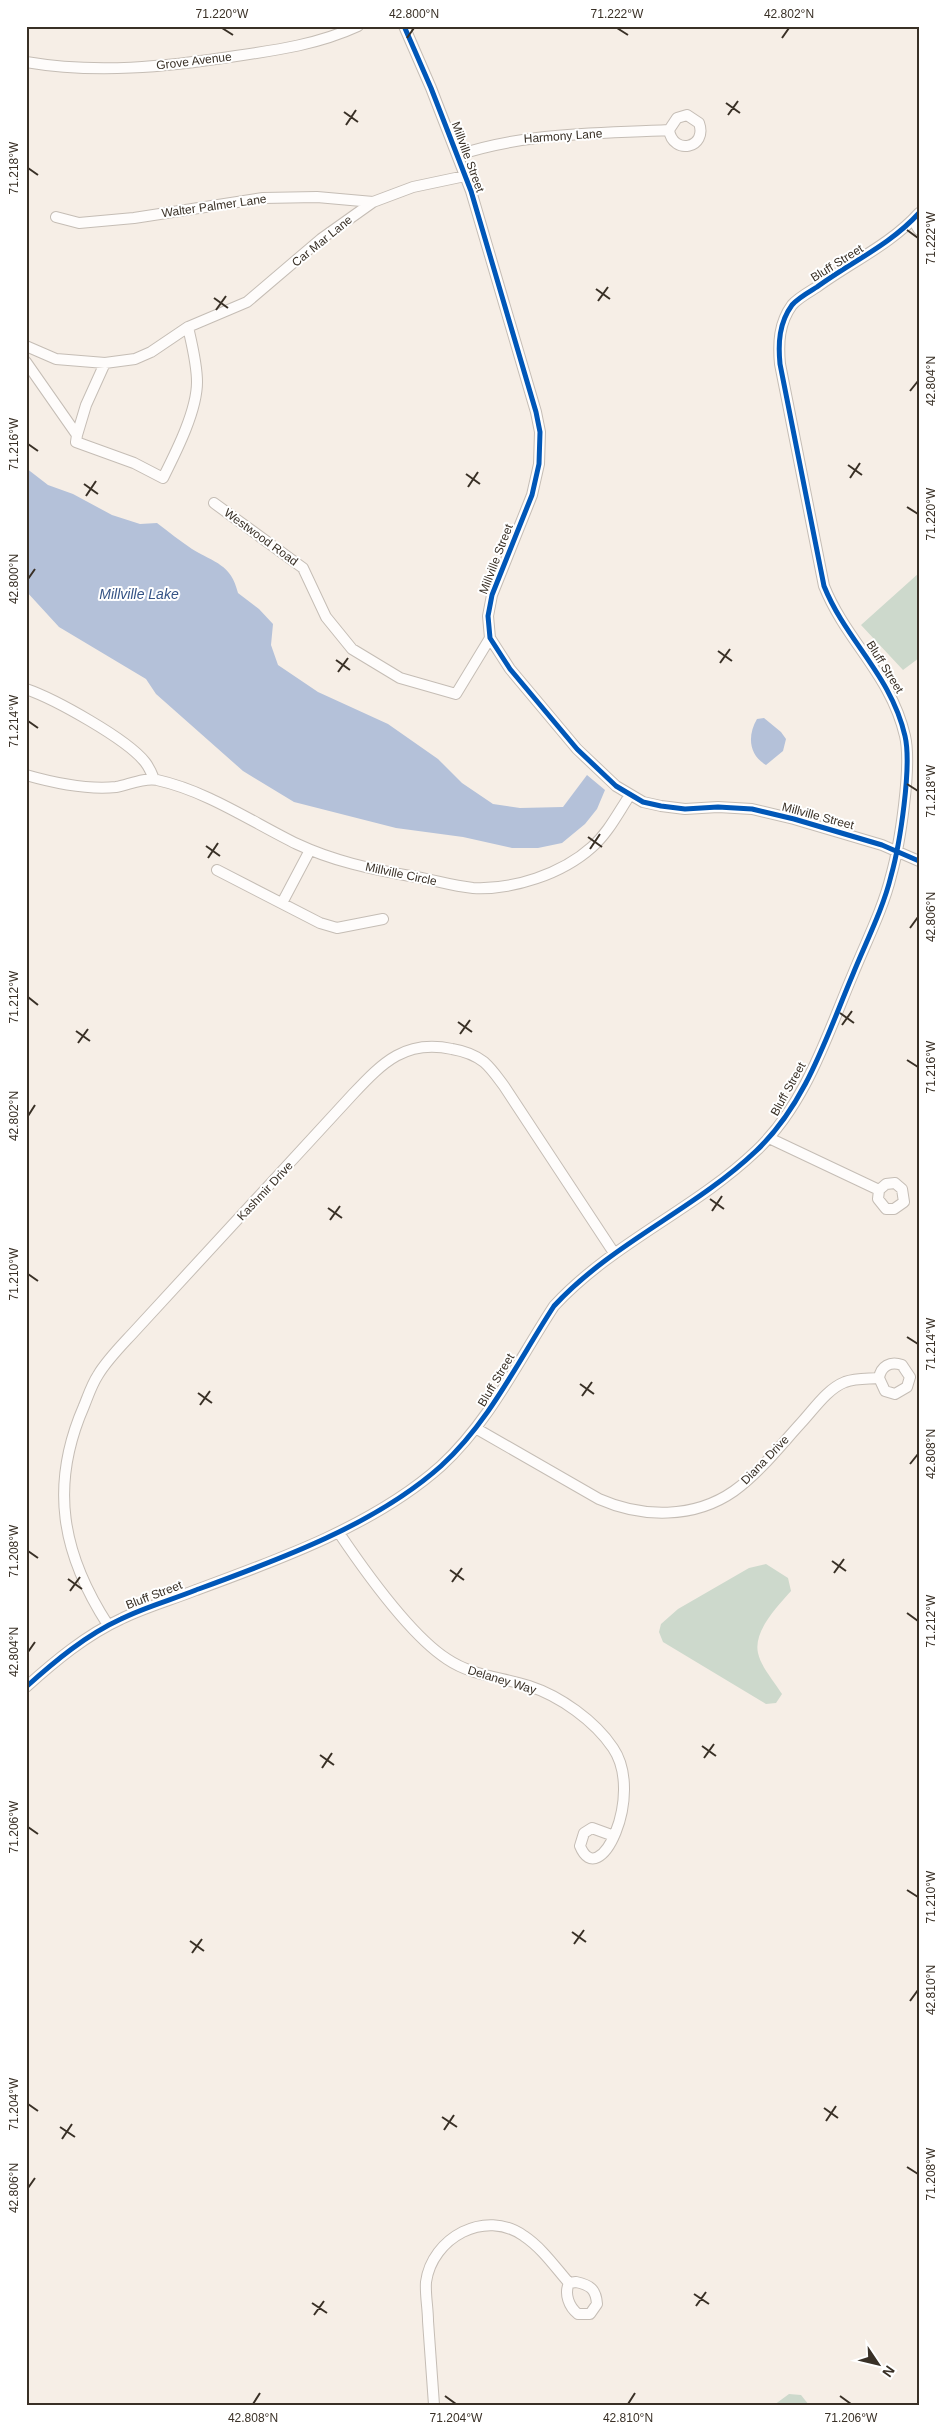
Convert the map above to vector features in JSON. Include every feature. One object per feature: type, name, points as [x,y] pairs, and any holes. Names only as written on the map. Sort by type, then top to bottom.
[{"type":"street","name":"Grove Avenue","points":[[26,62],[72,68],[159,66],[319,42],[358,26]]},
{"type":"street","name":"Millville Street","points":[[404,26],[458,155],[533,403],[540,432],[539,464],[532,495],[492,595],[488,616],[490,638],[510,669],[577,749],[607,779],[630,796],[661,806],[685,809],[718,807],[752,809],[825,827],[882,845],[919,861]]},
{"type":"street","name":"Harmony Lane","points":[[458,155],[482,147],[536,136],[669,130]]},
{"type":"street","name":"Car Mar Lane","points":[[26,346],[56,359],[105,363],[135,359],[151,352],[188,328],[247,302],[321,240],[373,202],[413,187],[465,176]]},
{"type":"street","name":"Walter Palmer Lane","points":[[56,217],[79,223],[134,218],[263,198],[317,197],[373,202]]},
{"type":"street","points":[[916,216],[919,230]]},
{"type":"street","name":"Bluff Street","points":[[26,1687],[48,1667],[108,1625],[132,1614],[266,1564],[339,1533],[414,1487],[439,1468],[477,1429],[554,1306],[570,1289],[614,1253],[712,1188],[769,1138],[792,1108],[824,1043],[880,910],[891,876],[896,852],[906,772],[906,738],[897,706],[876,668],[832,605],[824,586],[780,364],[778,343],[784,320],[793,304],[837,272],[875,251],[916,216]]},
{"type":"street","points":[[105,363],[86,405],[76,442],[134,463],[163,478],[191,410],[197,383],[188,328]]},
{"type":"street","points":[[26,362],[77,435]]},
{"type":"street","name":"Westwood Road","points":[[214,503],[303,568],[326,616],[352,649],[400,678],[456,694],[490,638]]},
{"type":"street","points":[[26,689],[66,707],[112,736],[145,762],[154,779]]},
{"type":"street","name":"Millville Circle","points":[[26,775],[83,786],[114,787],[154,779],[189,790],[310,850],[348,863],[389,873],[474,888],[496,887],[544,874],[576,859],[593,846],[607,830],[630,796]]},
{"type":"street","points":[[282,903],[310,850]]},
{"type":"street","points":[[217,870],[282,903],[300,915],[337,928],[383,919]]},
{"type":"street","name":"Kashmir Drive","points":[[108,1625],[91,1597],[74,1560],[65,1519],[63,1487],[65,1466],[76,1425],[98,1375],[132,1334],[353,1094],[376,1070],[393,1057],[413,1048],[434,1045],[465,1051],[484,1062],[504,1086],[614,1253]]},
{"type":"street","points":[[769,1138],[879,1190]]},
{"type":"street","name":"Diana Drive","points":[[477,1429],[599,1499],[619,1508],[652,1513],[674,1512],[715,1501],[733,1491],[750,1477],[826,1395],[844,1382],[854,1379],[879,1378]]},
{"type":"street","name":"Delaney Way","points":[[339,1533],[369,1574],[415,1630],[447,1659],[478,1674],[528,1686],[547,1694],[576,1712],[608,1740],[620,1759],[624,1781],[625,1804],[614,1836]]},
{"type":"street","points":[[434,2405],[426,2285],[434,2256],[445,2242],[455,2234],[480,2226],[508,2228],[524,2235],[569,2283]]},
{"type":"green space","points":[[919,573],[919,658],[903,670],[861,625]]},
{"type":"green space","points":[[766,1564],[788,1578],[791,1591],[768,1619],[759,1636],[757,1645],[758,1653],[765,1669],[782,1694],[776,1703],[766,1704],[663,1642],[659,1632],[661,1624],[678,1609],[749,1568]]},
{"type":"green space","points":[[789,2394],[801,2395],[809,2405],[774,2405]]},
{"type":"water","name":"Millville Lake","points":[[26,468],[48,485],[73,494],[112,515],[140,524],[157,523],[192,549],[221,565],[231,576],[238,593],[259,609],[273,624],[271,645],[278,665],[318,692],[388,724],[438,759],[462,783],[493,804],[520,808],[563,807],[587,775],[605,790],[597,809],[585,824],[562,843],[538,848],[512,848],[463,837],[396,828],[294,802],[243,771],[156,694],[146,679],[59,627],[26,591]]},
{"type":"water","points":[[764,718],[781,732],[786,739],[783,751],[766,765],[756,756],[751,745],[754,725],[757,719]]},
{"type":"cycle path","points":[[404,26],[431,88],[471,191],[536,412],[540,432],[539,464],[532,495],[492,595],[488,616],[490,638],[510,669],[577,749],[616,786],[643,802],[685,809],[718,807],[752,809],[794,819],[882,845],[919,861]]},
{"type":"cycle path","points":[[26,1687],[71,1649],[108,1625],[139,1611],[260,1566],[324,1539],[386,1506],[415,1487],[441,1466],[474,1430],[502,1390],[554,1306],[601,1264],[732,1172],[756,1151],[789,1112],[814,1068],[888,888],[901,826],[906,785],[907,749],[905,736],[890,695],[833,606],[824,586],[780,364],[780,333],[784,319],[797,300],[896,235],[919,213]]}]
